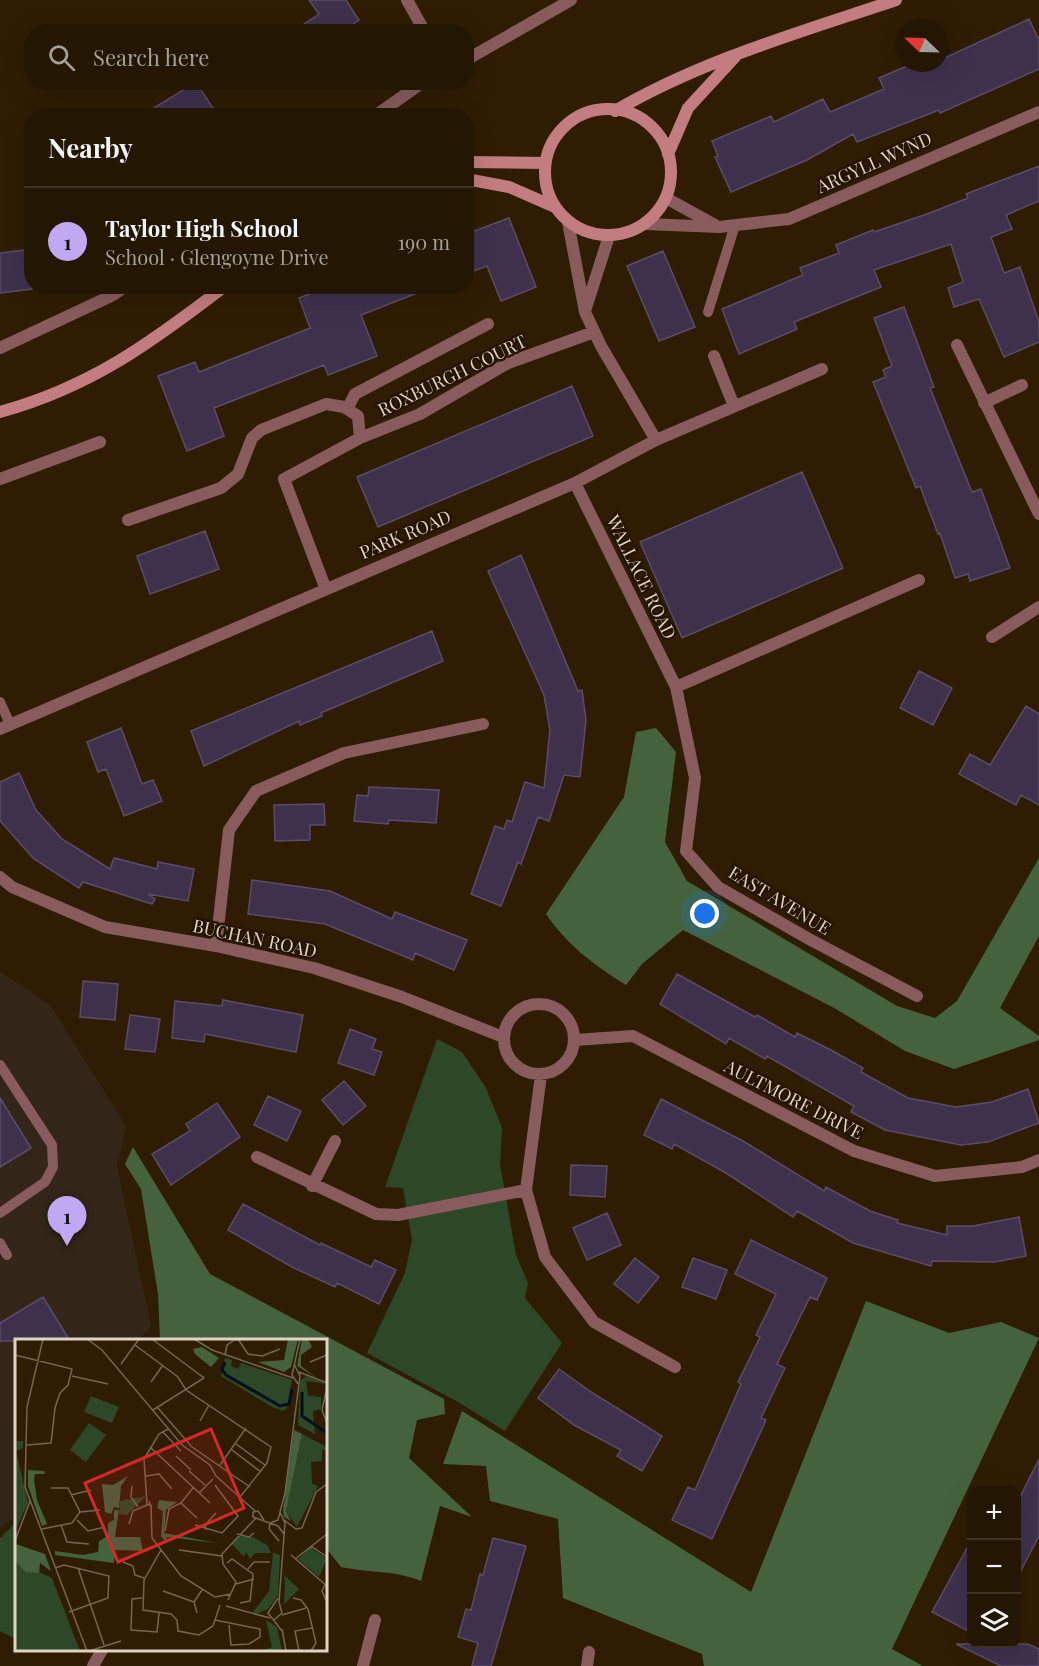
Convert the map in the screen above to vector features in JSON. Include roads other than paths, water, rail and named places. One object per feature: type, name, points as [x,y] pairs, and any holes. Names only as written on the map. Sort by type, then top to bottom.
[{"type":"main road","points":[[615,111],[641,95],[740,52],[896,0]]},
{"type":"main road","points":[[668,154],[688,108],[740,52]]},
{"type":"main road","points":[[604,109],[615,111],[632,114],[651,126],[668,154],[671,176],[666,198],[645,224],[625,233],[609,236],[587,232],[568,222],[555,207],[544,180],[545,163],[550,146],[569,122],[589,112],[604,109]]},
{"type":"main road","points":[[474,162],[545,163]]},
{"type":"main road","points":[[474,180],[509,187],[555,207]]},
{"type":"main road","points":[[0,412],[34,403],[98,375],[151,342],[214,294]]},
{"type":"street","points":[[407,0],[420,24]]},
{"type":"street","points":[[474,55],[571,0]]},
{"type":"street","points":[[386,108],[412,90]]},
{"type":"street","name":"ARGYLL WYND","points":[[645,224],[718,227],[789,219],[1039,112]]},
{"type":"street","points":[[666,198],[718,227]]},
{"type":"street","points":[[568,222],[585,312],[594,333],[656,440]]},
{"type":"street","points":[[585,312],[609,236]]},
{"type":"street","points":[[0,348],[114,294]]},
{"type":"street","name":"ROXBURGH COURT","points":[[360,438],[358,416],[347,409],[355,394],[488,324]]},
{"type":"street","name":"ROXBURGH COURT","points":[[325,588],[284,479],[360,438],[420,414],[508,363],[594,333]]},
{"type":"street","points":[[957,345],[1039,514]]},
{"type":"street","points":[[714,356],[734,406]]},
{"type":"street","name":"PARK ROAD","points":[[5,727],[325,588],[575,483],[656,440],[822,369]]},
{"type":"street","points":[[984,404],[1022,386]]},
{"type":"street","points":[[128,520],[221,488],[238,474],[252,438],[261,430],[326,404],[347,409]]},
{"type":"street","points":[[0,478],[100,442]]},
{"type":"street","name":"WALLACE ROAD","points":[[575,483],[676,687]]},
{"type":"street","points":[[676,687],[919,580]]},
{"type":"street","points":[[992,637],[1039,607]]},
{"type":"street","name":"EAST AVENUE","points":[[676,687],[695,778],[686,851],[718,887],[809,939],[917,996]]},
{"type":"street","points":[[216,946],[230,831],[256,791],[344,753],[483,724]]},
{"type":"street","name":"BUCHAN ROAD","points":[[0,877],[12,887],[105,927],[216,946],[314,968],[402,998],[503,1037]]},
{"type":"street","points":[[536,1004],[549,1005],[560,1010],[572,1026],[574,1040],[570,1057],[562,1066],[541,1075],[528,1073],[513,1064],[506,1053],[503,1037],[513,1014],[524,1007],[536,1004]]},
{"type":"street","name":"AULTMORE DRIVE","points":[[574,1040],[633,1036],[854,1151],[935,1176],[1022,1167],[1039,1160]]},
{"type":"street","points":[[541,1075],[525,1190],[545,1257],[594,1322],[675,1367]]},
{"type":"street","points":[[312,1186],[335,1141]]},
{"type":"street","points":[[257,1157],[312,1186],[376,1214],[398,1215],[525,1190]]},
{"type":"street","points":[[363,1666],[375,1620]]},
{"type":"street","points":[[93,1666],[101,1651]]},
{"type":"street","points":[[587,1666],[589,1652]]},
{"type":"lane","points":[[708,312],[735,225]]},
{"type":"lane","points":[[0,702],[5,727]]},
{"type":"lane","points":[[0,1065],[52,1145],[53,1167],[45,1182],[0,1213]]},
{"type":"lane","points":[[0,1243],[7,1256]]},
{"type":"place","name":"Taylor High School","points":[[67,1246]]}]
